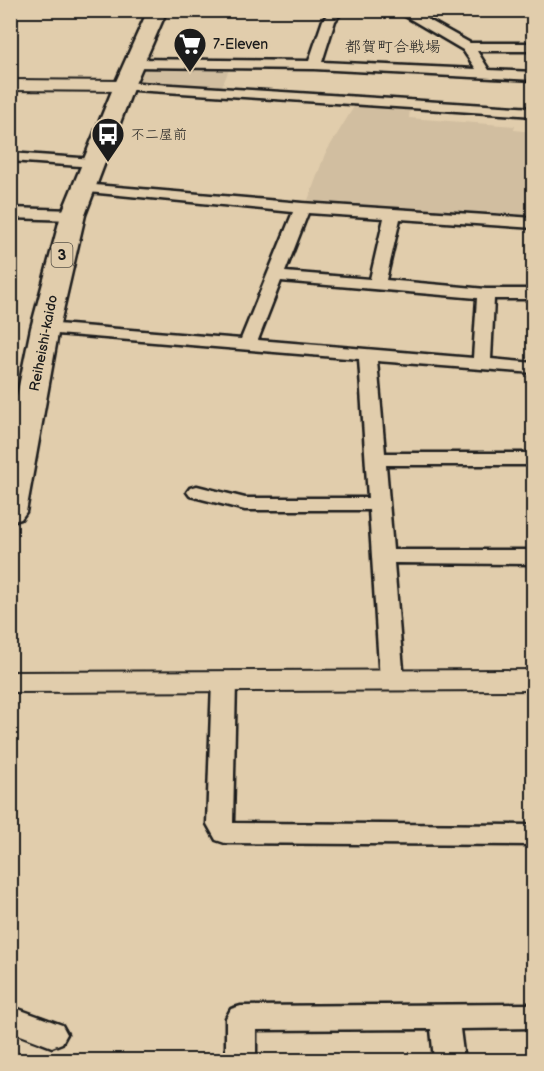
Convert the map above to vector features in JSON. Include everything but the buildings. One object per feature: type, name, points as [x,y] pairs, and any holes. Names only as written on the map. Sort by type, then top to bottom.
[{"type":"main road","name":"Reiheishi-kaido","points":[[10,512],[45,328],[73,215],[129,74],[158,10]]},
{"type":"street","points":[[314,65],[329,20],[338,10]]},
{"type":"street","points":[[401,10],[468,47],[485,73]]},
{"type":"street","points":[[468,47],[534,47]]},
{"type":"street","points":[[10,85],[129,74],[314,65],[358,84],[485,73],[534,76]]},
{"type":"street","points":[[129,74],[358,84],[534,112]]},
{"type":"street","points":[[10,157],[94,163]]},
{"type":"street","points":[[83,188],[302,207],[534,223]]},
{"type":"street","points":[[247,343],[302,207]]},
{"type":"street","points":[[10,213],[73,215]]},
{"type":"street","points":[[377,285],[393,214]]},
{"type":"street","points":[[275,276],[486,294],[534,294]]},
{"type":"street","points":[[480,364],[484,353],[486,294]]},
{"type":"street","points":[[45,328],[534,368]]},
{"type":"street","points":[[368,356],[392,681]]},
{"type":"street","points":[[374,459],[534,459]]},
{"type":"street","points":[[197,492],[245,504],[378,504]]},
{"type":"street","points":[[383,556],[534,557]]},
{"type":"street","points":[[10,682],[534,680]]},
{"type":"street","points":[[224,681],[220,824],[225,832],[534,835]]},
{"type":"street","points":[[444,1016],[449,1060]]},
{"type":"street","points":[[241,1060],[241,1018],[534,1016]]},
{"type":"street","points":[[10,1018],[52,1034]]},
{"type":"shaded area","points":[[141,65],[230,67],[221,89],[132,84]]},
{"type":"shaded area","points":[[355,105],[410,107],[409,118],[515,126],[514,130],[533,132],[533,218],[307,203],[325,154]]},
{"type":"place","name":"7-Eleven","points":[[190,73]]},
{"type":"place","name":"不二屋前","points":[[108,163]]},
{"type":"district","name":"都賀町合戦場","points":[[393,46]]}]
